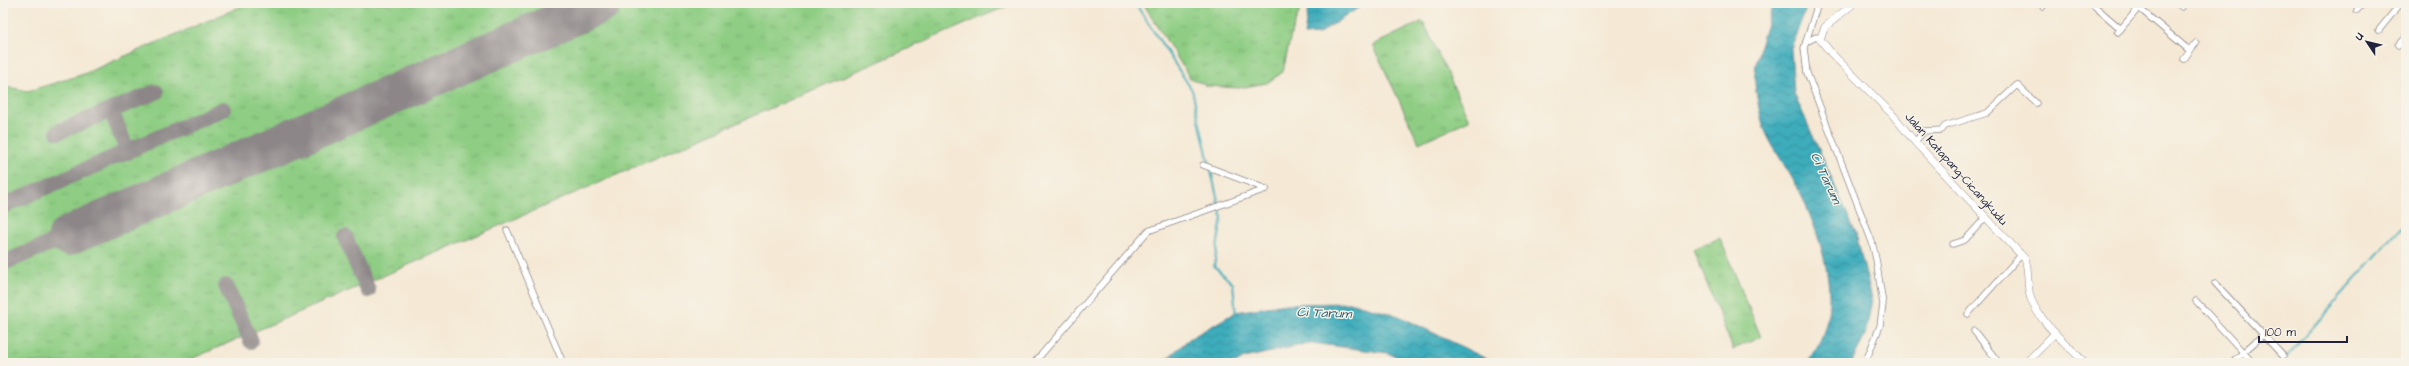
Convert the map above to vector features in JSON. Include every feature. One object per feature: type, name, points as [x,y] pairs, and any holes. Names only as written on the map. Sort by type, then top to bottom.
[{"type":"street","points":[[1818,3],[1806,42],[1804,54],[1807,73],[1872,242],[1883,304],[1880,326],[1867,358],[1868,363]]},
{"type":"street","points":[[1806,42],[1816,37],[1820,39],[1825,28],[1854,3]]},
{"type":"street","points":[[2092,3],[2120,31],[2141,5]]},
{"type":"street","points":[[2133,3],[2141,5],[2189,50]]},
{"type":"street","points":[[2177,3],[2182,7]]},
{"type":"street","points":[[2356,10],[2364,3]]},
{"type":"street","points":[[2379,30],[2401,3]]},
{"type":"street","points":[[2398,45],[2406,36]]},
{"type":"street","name":"Jalan Katapang-Cicangkudu","points":[[1820,39],[1831,53],[1892,114],[1915,142],[1984,218],[2021,255],[2029,270],[2029,294],[2032,301],[2055,333],[2085,363]]},
{"type":"street","points":[[2184,59],[2189,50],[2196,43]]},
{"type":"street","points":[[1915,142],[1924,131],[1942,130],[1945,126],[1987,113],[2017,85],[2036,104]]},
{"type":"street","points":[[1034,363],[1148,231],[1224,203],[1266,190],[1203,165]]},
{"type":"street","points":[[1953,244],[1966,240],[1984,218]]},
{"type":"street","points":[[507,230],[563,363]]},
{"type":"street","points":[[1968,314],[2021,255]]},
{"type":"street","points":[[2215,283],[2283,356]]},
{"type":"street","points":[[2196,301],[2253,363]]},
{"type":"street","points":[[1974,331],[1999,363]]},
{"type":"street","points":[[2026,363],[2055,333]]},
{"type":"street","points":[[2231,363],[2263,335]]},
{"type":"green space","points":[[249,3],[1014,3],[182,363],[3,363],[3,86],[28,91],[81,75]]},
{"type":"green space","points":[[1143,3],[1303,3],[1292,30],[1283,72],[1267,83],[1239,88],[1207,86],[1190,78]]},
{"type":"green space","points":[[1423,21],[1469,120],[1419,143],[1373,45]]},
{"type":"green space","points":[[1720,238],[1761,337],[1733,349],[1693,249]]},
{"type":"water","points":[[1309,3],[1366,3],[1318,34],[1304,35]]},
{"type":"water","name":"Ci Tarum","points":[[1774,3],[1808,3],[1791,48],[1794,93],[1856,234],[1872,299],[1865,336],[1851,363],[1807,363],[1819,344],[1826,324],[1829,303],[1828,282],[1825,261],[1811,219],[1799,191],[1775,150],[1762,122],[1755,83],[1756,64]]},
{"type":"water","name":"Ci Tarum","points":[[1353,303],[1399,316],[1495,363],[1408,363],[1388,353],[1311,343],[1244,358],[1236,363],[1162,363],[1189,339],[1236,312],[1286,304]]},
{"type":"waterway","points":[[1135,3],[1192,90],[1222,218],[1214,266],[1233,284],[1236,315]]},
{"type":"waterway","points":[[2281,363],[2406,222]]},
{"type":"taxiway","points":[[58,132],[156,92]]},
{"type":"taxiway","points":[[3,206],[223,109]]},
{"type":"taxiway","points":[[111,111],[128,152]]},
{"type":"taxiway","points":[[3,263],[68,236]]},
{"type":"taxiway","points":[[345,237],[368,290]]},
{"type":"taxiway","points":[[226,286],[251,341]]},
{"type":"runway","points":[[68,236],[602,3]]}]
